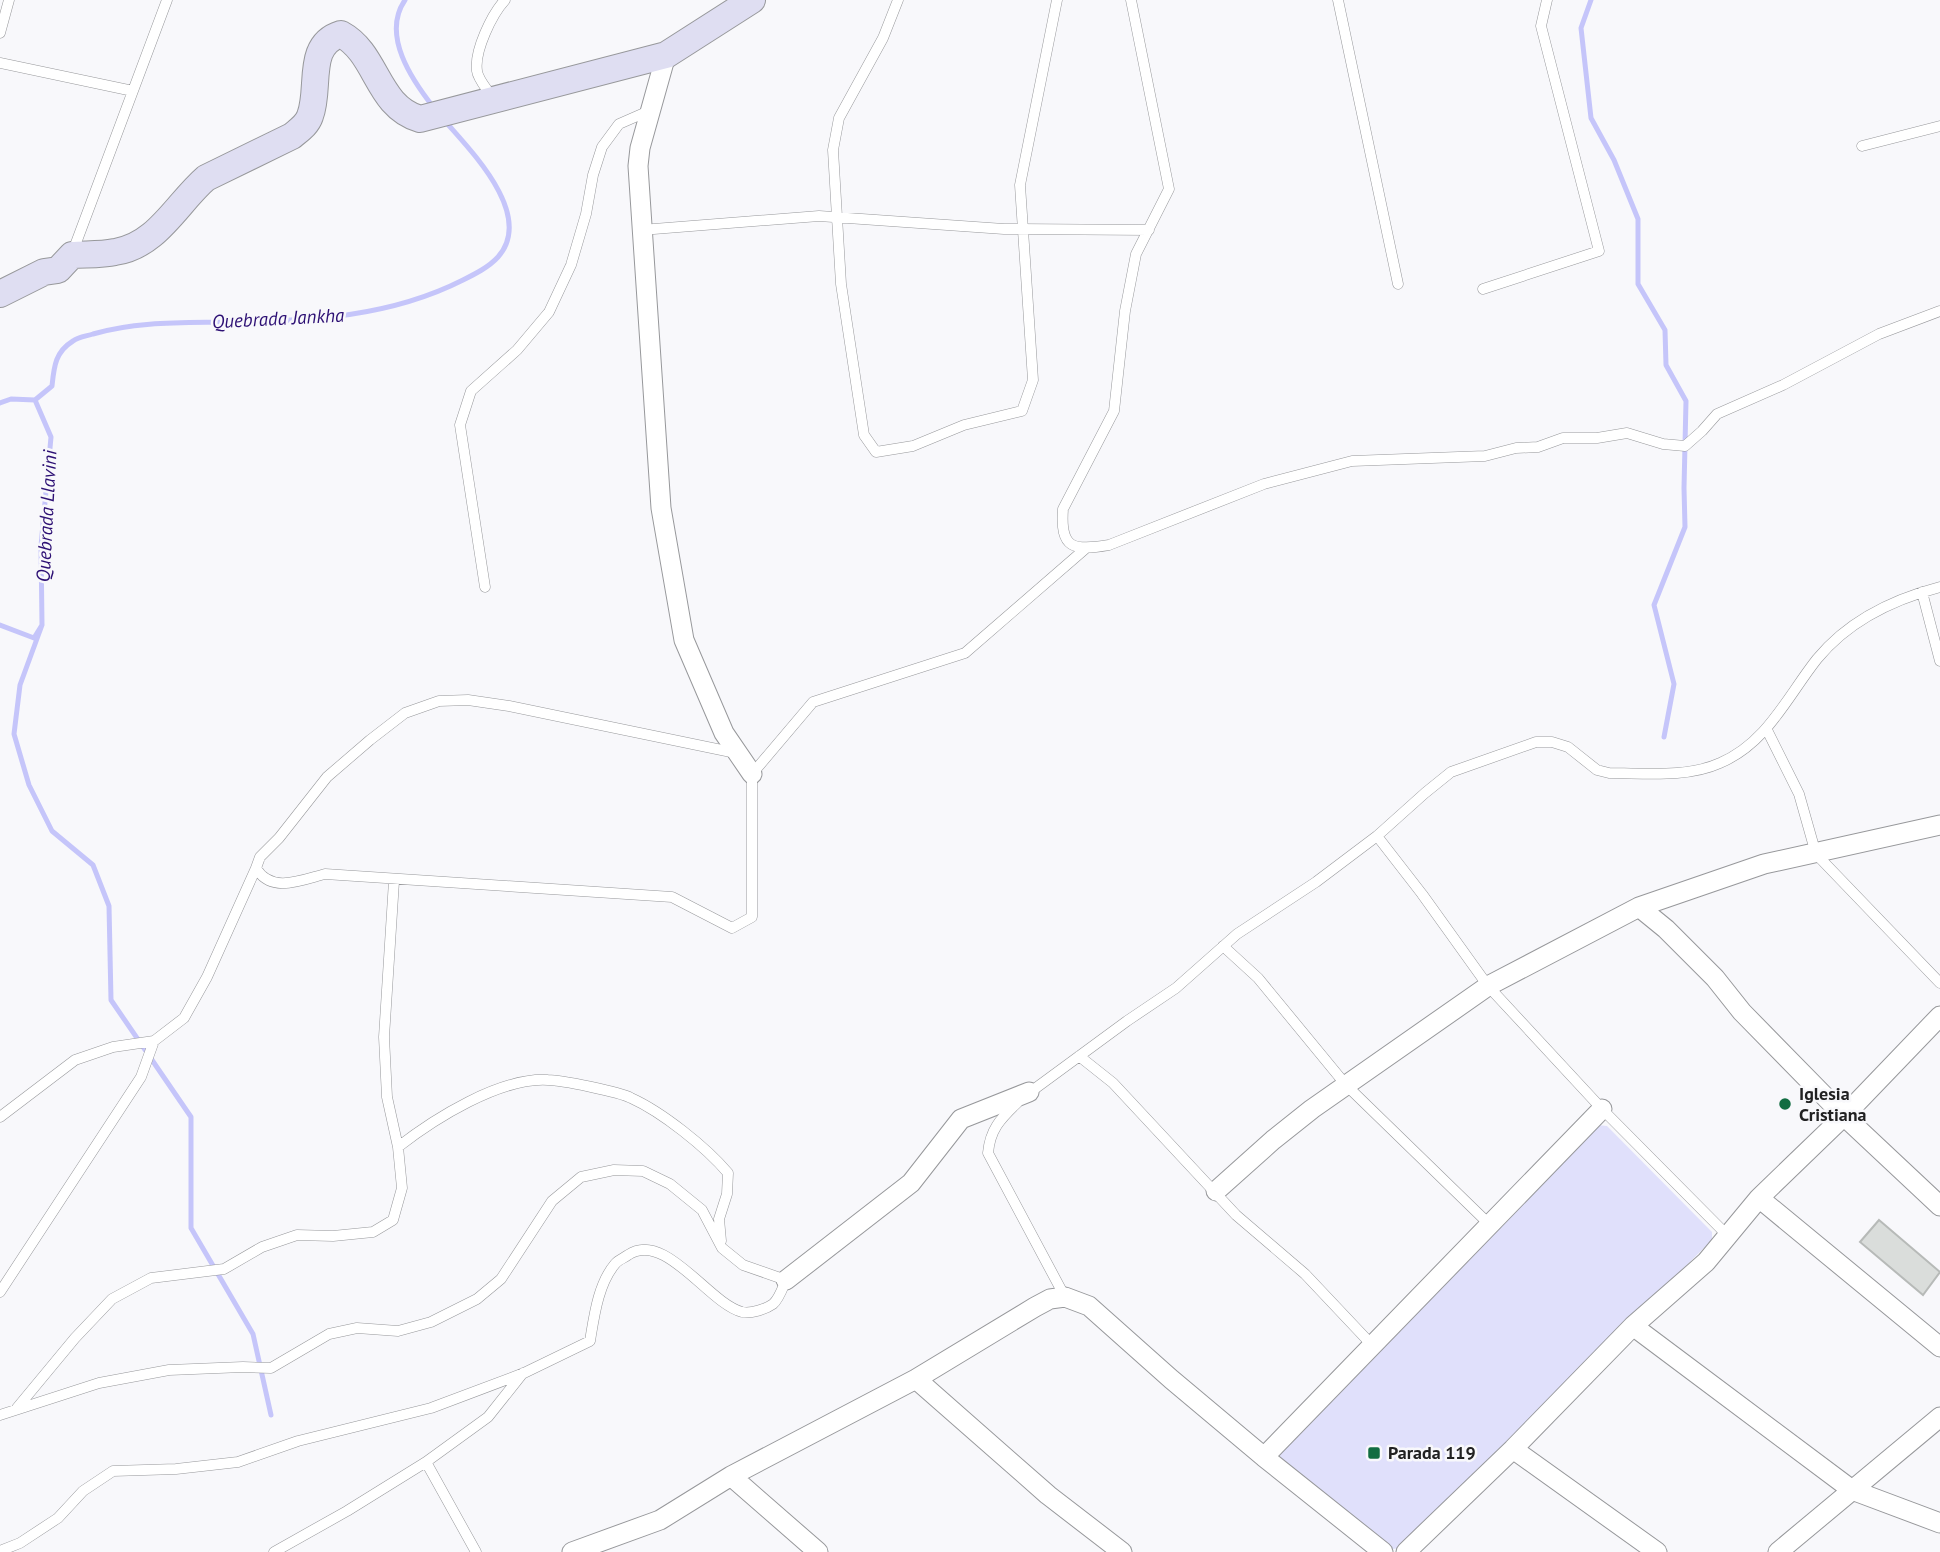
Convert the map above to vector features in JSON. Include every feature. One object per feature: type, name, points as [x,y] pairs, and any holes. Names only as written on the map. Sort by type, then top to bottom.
[{"type":"street","points":[[0,294],[44,272],[58,270],[72,255],[118,252],[144,240],[160,228],[206,178],[292,136],[301,129],[311,114],[319,53],[333,37],[341,34],[357,45],[387,95],[408,115],[420,118],[666,55],[752,0]]},
{"type":"street","points":[[666,55],[640,148],[638,166],[661,508],[684,640],[720,724],[736,753],[752,774]]},
{"type":"street","points":[[1216,1191],[1273,1140],[1346,1085],[1488,986],[1639,906],[1764,864],[1940,825]]},
{"type":"street","points":[[1639,906],[1715,978],[1742,1012],[1844,1116],[1940,1206]]},
{"type":"street","points":[[1406,1552],[1513,1449],[1633,1326],[1706,1262],[1759,1198],[1844,1116],[1940,1016]]},
{"type":"street","points":[[786,1280],[911,1183],[961,1119],[1029,1093]]},
{"type":"street","points":[[1264,1457],[1602,1109]]},
{"type":"street","points":[[1759,1198],[1940,1348]]},
{"type":"street","points":[[572,1552],[660,1520],[731,1476],[916,1379],[1035,1307],[1065,1297],[1089,1306],[1264,1457],[1383,1552]]},
{"type":"street","points":[[1633,1326],[1852,1490],[1940,1522]]},
{"type":"street","points":[[916,1379],[1048,1495],[1122,1552]]},
{"type":"street","points":[[1778,1552],[1940,1417]]},
{"type":"street","points":[[1513,1449],[1657,1552]]},
{"type":"street","points":[[731,1476],[818,1552]]},
{"type":"lane","points":[[0,33],[9,0]]},
{"type":"lane","points":[[72,255],[167,0]]},
{"type":"lane","points":[[494,100],[477,72],[480,47],[497,9],[505,0]]},
{"type":"lane","points":[[898,0],[883,38],[839,118],[833,150],[841,284],[864,435],[876,452],[913,446],[964,425],[1022,411],[1033,380],[1020,185],[1057,0]]},
{"type":"lane","points":[[1130,0],[1169,189],[1136,254],[1125,311],[1114,411],[1063,509],[1062,525],[1065,538],[1071,544],[1085,549],[1109,545],[1264,484],[1352,460],[1485,456],[1516,448],[1538,447],[1563,438],[1597,438],[1627,433],[1663,444],[1685,446],[1717,414],[1783,385],[1879,334],[1940,312]]},
{"type":"lane","points":[[1338,0],[1398,284]]},
{"type":"lane","points":[[1483,289],[1599,251],[1541,26],[1547,0]]},
{"type":"lane","points":[[0,63],[133,91]]},
{"type":"lane","points":[[485,587],[460,425],[471,391],[517,350],[549,312],[571,265],[586,214],[593,175],[603,147],[619,124],[650,110]]},
{"type":"lane","points":[[1862,146],[1940,126]]},
{"type":"lane","points":[[641,230],[819,216],[1022,230],[1149,230]]},
{"type":"lane","points":[[256,868],[265,879],[284,884],[325,874],[394,881],[672,897],[732,928],[752,917],[752,774],[813,702],[964,653],[1085,549]]},
{"type":"lane","points":[[1065,1297],[988,1153],[989,1138],[998,1121],[1029,1093],[1176,988],[1237,933],[1316,882],[1377,836],[1451,772],[1536,742],[1552,742],[1568,747],[1597,770],[1609,773],[1691,772],[1720,763],[1748,747],[1767,730],[1819,657],[1845,633],[1885,606],[1940,587]]},
{"type":"lane","points":[[1922,592],[1940,661]]},
{"type":"lane","points":[[0,1117],[75,1060],[113,1047],[154,1041],[184,1018],[207,977],[260,857],[279,838],[327,778],[405,713],[439,701],[468,700],[736,753]]},
{"type":"lane","points":[[1767,730],[1799,794],[1816,854],[1940,983]]},
{"type":"lane","points":[[1377,836],[1488,986],[1602,1109],[1727,1235]]},
{"type":"lane","points":[[17,1409],[75,1338],[112,1299],[150,1278],[224,1269],[262,1247],[297,1235],[332,1236],[373,1232],[393,1220],[402,1188],[398,1147],[387,1097],[384,1037],[394,881]]},
{"type":"lane","points":[[1223,946],[1258,978],[1346,1085],[1489,1224]]},
{"type":"lane","points":[[0,1292],[141,1077],[154,1041]]},
{"type":"lane","points":[[1079,1056],[1113,1083],[1236,1215],[1305,1274],[1372,1345]]},
{"type":"lane","points":[[398,1147],[460,1105],[511,1086],[547,1079],[630,1097],[713,1155],[728,1173],[727,1194],[719,1219],[722,1248]]},
{"type":"lane","points":[[0,1415],[99,1383],[169,1370],[271,1368],[329,1334],[358,1328],[398,1331],[432,1322],[477,1299],[501,1279],[552,1201],[581,1177],[614,1170],[643,1171],[670,1184],[702,1210],[722,1248],[743,1265],[786,1280],[775,1303],[760,1310],[743,1312],[655,1250],[635,1250],[615,1264],[605,1283],[590,1341],[524,1373],[431,1408],[298,1441],[238,1462],[176,1469],[113,1471],[83,1491],[58,1518],[20,1543],[0,1551]]},
{"type":"lane","points":[[274,1552],[426,1462],[488,1417],[524,1373]]},
{"type":"lane","points":[[426,1462],[476,1552]]},
{"type":"shaded area","points":[[1597,1125],[1607,1126],[1712,1232],[1712,1240],[1400,1548],[1393,1549],[1384,1545],[1281,1463],[1278,1454]]},
{"type":"building","points":[[1879,1220],[1940,1272],[1923,1295],[1860,1242]]},
{"type":"waterway","name":"Quebrada Jankha","points":[[405,0],[398,14],[396,28],[402,57],[434,108]]},
{"type":"waterway","points":[[1591,0],[1581,28],[1591,118],[1614,160],[1638,219],[1638,284],[1665,330],[1666,365],[1686,401],[1685,527],[1654,605],[1674,684],[1664,737]]},
{"type":"waterway","name":"Quebrada Jankha","points":[[0,403],[11,399],[35,400],[52,386],[55,366],[62,350],[83,337],[144,325],[290,320],[350,314],[407,302],[482,270],[498,257],[507,240],[509,222],[495,184],[445,121]]},
{"type":"waterway","name":"Quebrada Llavini","points":[[0,625],[34,638],[42,625],[41,546],[51,437],[35,400]]},
{"type":"waterway","points":[[42,625],[20,685],[14,734],[29,785],[52,831],[93,865],[109,906],[111,1000],[191,1117],[191,1228],[253,1334],[271,1415]]},
{"type":"place","name":"Iglesia Cristiana","points":[[1785,1104]]},
{"type":"place","name":"Parada 119","points":[[1374,1453]]}]
